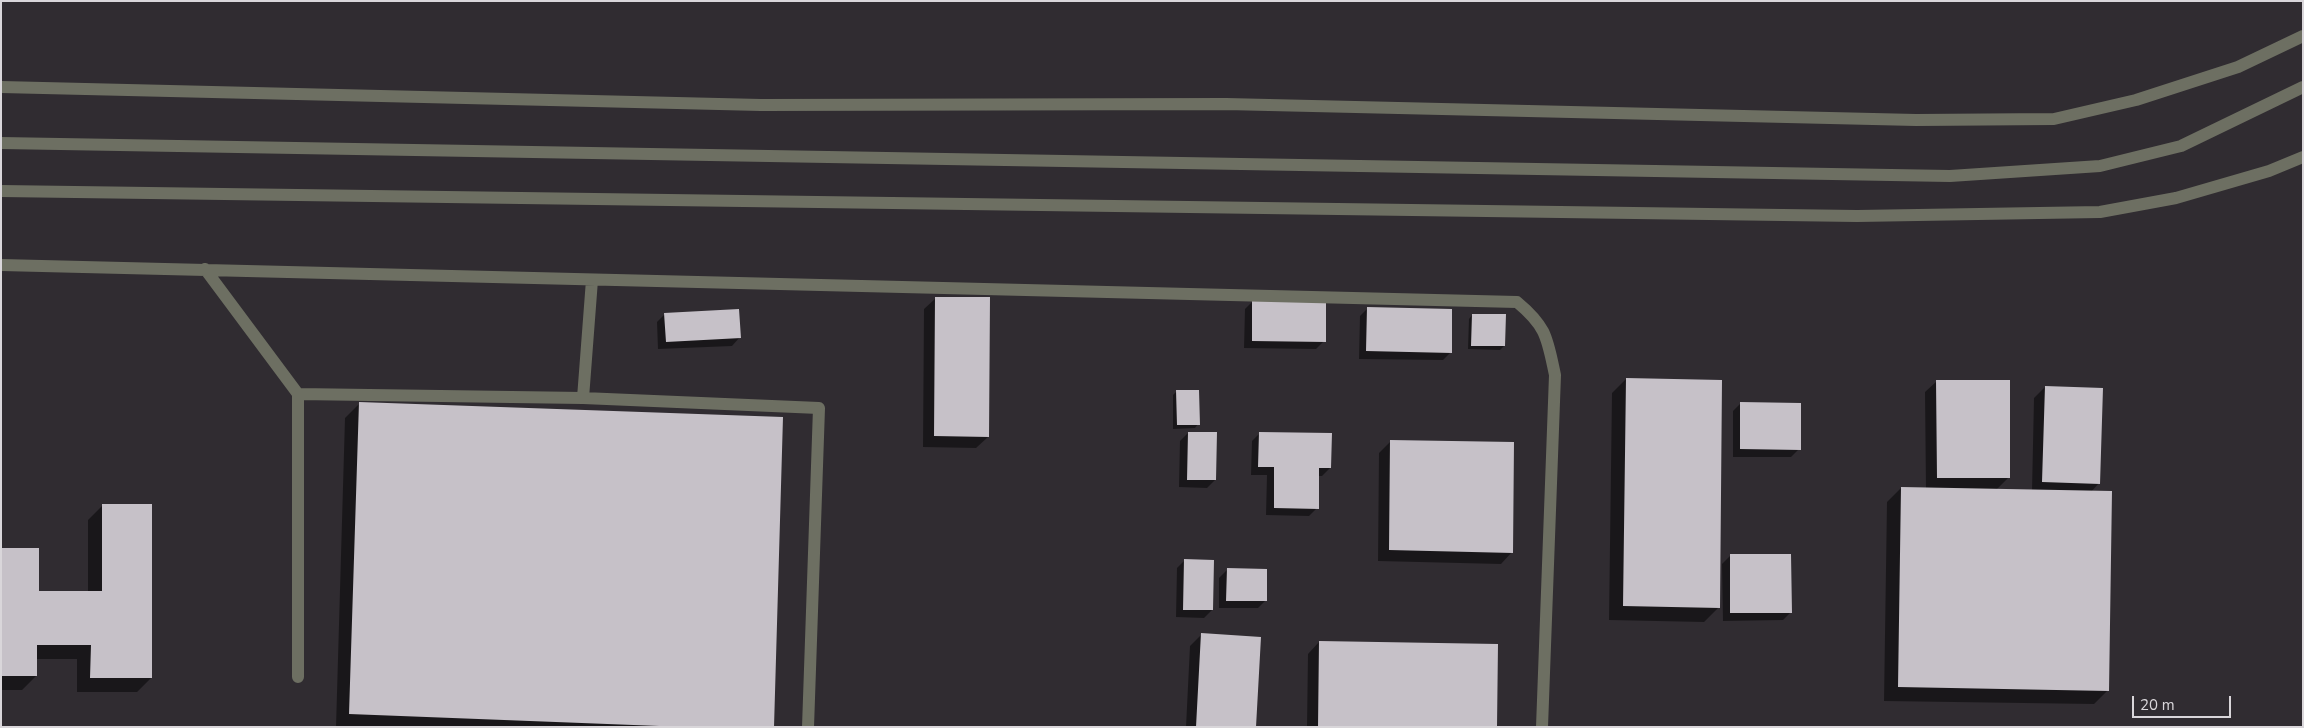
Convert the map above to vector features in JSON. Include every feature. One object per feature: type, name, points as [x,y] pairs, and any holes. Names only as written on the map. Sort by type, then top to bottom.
[{"type":"street","points":[[1,87],[761,105],[1226,104],[1916,120],[2054,119],[2136,100],[2229,70],[2303,36]]},
{"type":"street","points":[[1,143],[1950,176],[2100,166],[2182,146],[2303,87]]},
{"type":"street","points":[[1,191],[1867,216],[2100,212],[2176,198],[2269,171],[2303,157]]},
{"type":"street","points":[[1,265],[1518,302],[1536,318],[1547,337],[1555,375],[1542,727]]},
{"type":"street","points":[[205,269],[298,394],[298,677]]},
{"type":"street","points":[[583,398],[592,280]]},
{"type":"street","points":[[298,394],[583,398],[819,408],[808,727]]},
{"type":"building","points":[[935,297],[990,297],[989,437],[934,436]]},
{"type":"building","points":[[1252,299],[1326,300],[1326,342],[1252,341]]},
{"type":"building","points":[[1367,307],[1452,309],[1452,353],[1366,351]]},
{"type":"building","points":[[739,309],[741,338],[666,342],[664,313]]},
{"type":"building","points":[[1472,314],[1506,314],[1505,346],[1471,346]]},
{"type":"building","points":[[1626,378],[1722,380],[1720,608],[1623,606]]},
{"type":"building","points":[[1936,380],[2010,380],[2010,478],[1937,478]]},
{"type":"building","points":[[2045,386],[2103,388],[2100,484],[2042,482]]},
{"type":"building","points":[[1176,390],[1199,390],[1200,425],[1177,425]]},
{"type":"building","points":[[359,402],[783,417],[774,727],[685,727],[349,714]]},
{"type":"building","points":[[1740,402],[1801,403],[1801,450],[1740,449]]},
{"type":"building","points":[[1188,432],[1217,432],[1216,480],[1187,480]]},
{"type":"building","points":[[1259,432],[1332,433],[1331,468],[1319,468],[1319,509],[1274,508],[1274,467],[1258,467]]},
{"type":"building","points":[[1390,440],[1514,442],[1513,553],[1389,550]]},
{"type":"building","points":[[1901,487],[2112,491],[2109,691],[1898,687]]},
{"type":"building","points":[[102,504],[152,504],[152,678],[90,678],[91,645],[37,645],[37,676],[1,676],[1,548],[39,548],[39,591],[102,591]]},
{"type":"building","points":[[1730,554],[1791,554],[1792,613],[1730,613]]},
{"type":"building","points":[[1184,559],[1214,560],[1213,610],[1183,610]]},
{"type":"building","points":[[1227,568],[1267,569],[1267,601],[1226,601]]},
{"type":"building","points":[[1201,633],[1261,637],[1256,727],[1196,727]]},
{"type":"building","points":[[1319,641],[1498,644],[1497,727],[1318,727]]}]
